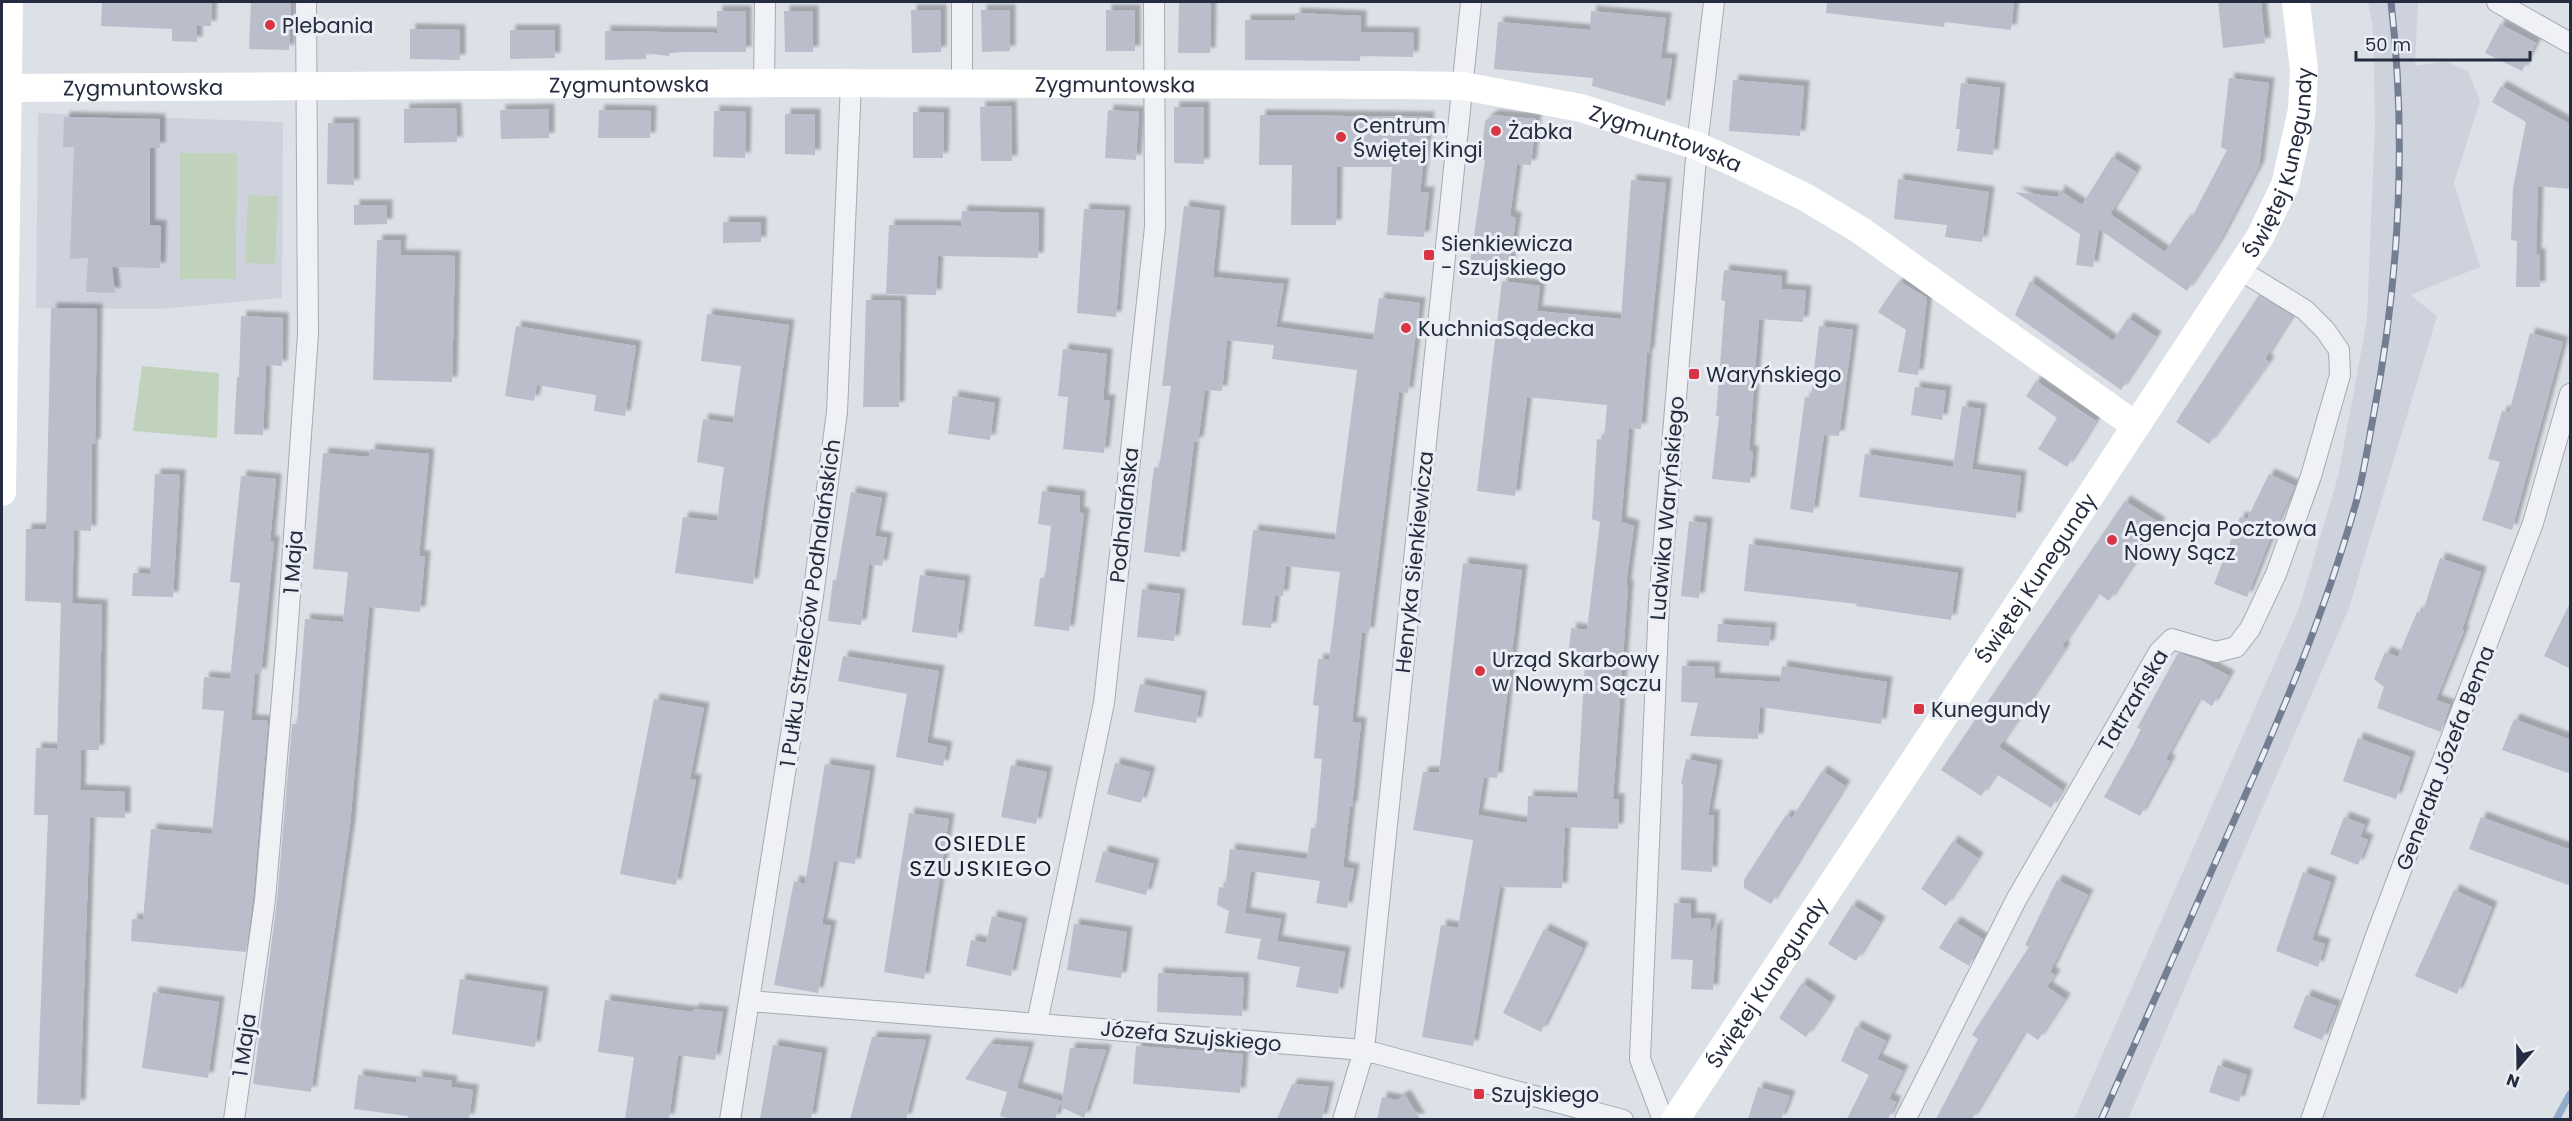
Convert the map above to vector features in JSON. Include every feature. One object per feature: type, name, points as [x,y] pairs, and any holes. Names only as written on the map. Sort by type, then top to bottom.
[{"type":"main road","points":[[2,492],[5,88],[9,2]]},
{"type":"main road","name":"Świętej Kunegundy","points":[[1675,1119],[2240,270],[2269,219],[2285,184],[2297,135],[2305,84],[2296,2]]},
{"type":"main road","name":"Zygmuntowska","points":[[5,88],[850,83],[1463,86],[1581,108],[1697,146],[1805,196],[1860,230],[2136,426]]},
{"type":"street","name":"1 Maja","points":[[234,1119],[265,900],[286,651],[308,334],[306,2]]},
{"type":"street","points":[[764,84],[765,2]]},
{"type":"street","points":[[962,2],[962,84]]},
{"type":"street","name":"Podhalańska","points":[[1037,1023],[1104,703],[1155,227],[1154,2]]},
{"type":"street","name":"Henryka Sienkiewicza","points":[[1343,1119],[1364,1050],[1471,2]]},
{"type":"street","name":"Ludwika Waryńskiego","points":[[1663,1119],[1640,1059],[1659,602],[1697,146],[1714,2]]},
{"type":"street","points":[[2497,2],[2571,43]]},
{"type":"street","name":"1 Pułku Strzelców Podhalańskich","points":[[730,1119],[813,596],[837,412],[850,83]]},
{"type":"street","name":"Tatrzańska","points":[[1905,1119],[2016,900],[2159,652],[2172,639],[2216,652],[2236,646],[2250,629],[2276,574],[2311,476],[2340,375],[2339,350],[2325,330],[2305,310],[2240,270]]},
{"type":"street","name":"Generała Józefa Bema","points":[[2311,1119],[2377,933],[2530,533],[2571,394]]},
{"type":"street","name":"Józefa Szujskiego","points":[[750,1001],[1364,1050],[1623,1119]]},
{"type":"shaded area","points":[[2368,2],[2418,2],[2415,66],[2445,61],[2468,71],[2480,101],[2454,183],[2480,267],[2410,295],[2437,316],[2349,608],[2128,1119],[2074,1119],[2299,608],[2338,477],[2367,320],[2375,124],[2373,28]]},
{"type":"shaded area","points":[[38,113],[283,122],[282,298],[159,309],[36,308]]},
{"type":"green space","points":[[180,153],[237,153],[236,279],[180,279]]},
{"type":"green space","points":[[248,195],[278,196],[275,264],[245,263]]},
{"type":"green space","points":[[142,366],[219,373],[217,438],[133,431]]},
{"type":"building","points":[[102,2],[212,2],[211,26],[197,26],[197,42],[172,41],[172,29],[101,26]]},
{"type":"building","name":"Plebania","points":[[251,2],[291,2],[289,50],[249,49]]},
{"type":"building","points":[[1179,2],[1211,2],[1210,53],[1178,53]]},
{"type":"building","points":[[1827,2],[2014,2],[2011,30],[1945,22],[1944,27],[1826,13]]},
{"type":"building","points":[[2218,2],[2261,2],[2265,43],[2223,48]]},
{"type":"building","points":[[911,10],[941,10],[941,52],[912,53]]},
{"type":"building","points":[[981,10],[1010,10],[1010,51],[982,52]]},
{"type":"building","points":[[1106,10],[1135,10],[1135,51],[1106,51]]},
{"type":"building","points":[[717,11],[746,11],[746,52],[683,52],[670,53],[669,56],[646,53],[646,59],[605,60],[605,31],[717,33]]},
{"type":"building","points":[[784,11],[813,11],[813,52],[785,52]]},
{"type":"building","points":[[1591,11],[1666,18],[1661,58],[1672,59],[1665,106],[1592,86],[1593,78],[1494,69],[1498,22],[1590,30]]},
{"type":"building","points":[[1295,13],[1361,16],[1361,32],[1414,33],[1413,57],[1360,56],[1360,61],[1245,60],[1245,20],[1295,20]]},
{"type":"building","points":[[2500,24],[2536,43],[2522,71],[2485,53]]},
{"type":"building","points":[[410,29],[460,30],[460,60],[410,59]]},
{"type":"building","points":[[510,30],[555,30],[555,58],[510,59]]},
{"type":"building","points":[[2229,78],[2269,83],[2259,166],[2218,244],[2187,291],[2099,229],[2093,267],[2076,265],[2080,234],[2015,192],[2058,197],[2059,190],[2082,205],[2112,157],[2136,172],[2110,214],[2165,252],[2187,219],[2190,221],[2227,150],[2221,147]]},
{"type":"building","points":[[1733,80],[1804,86],[1800,136],[1729,131]]},
{"type":"building","points":[[1961,83],[2000,88],[1993,155],[1957,151],[1960,129],[1956,129]]},
{"type":"building","points":[[2501,86],[2571,125],[2571,189],[2538,186],[2536,254],[2540,254],[2540,287],[2516,287],[2517,241],[2511,240],[2513,188],[2526,122],[2492,102]]},
{"type":"building","points":[[1011,106],[1012,161],[981,161],[980,107]]},
{"type":"building","points":[[1174,107],[1204,107],[1204,164],[1174,163]]},
{"type":"building","points":[[456,108],[457,142],[404,143],[404,109]]},
{"type":"building","points":[[549,109],[549,138],[501,139],[500,110]]},
{"type":"building","points":[[599,110],[651,111],[650,138],[598,138]]},
{"type":"building","points":[[1108,110],[1139,112],[1136,160],[1105,158]]},
{"type":"building","points":[[714,111],[746,112],[745,158],[713,157]]},
{"type":"building","points":[[913,112],[944,113],[943,158],[913,158]]},
{"type":"building","points":[[785,114],[815,114],[815,155],[785,154]]},
{"type":"building","points":[[1260,115],[1429,117],[1420,192],[1429,192],[1424,237],[1387,235],[1392,167],[1337,167],[1336,225],[1291,225],[1292,165],[1259,165]]},
{"type":"building","points":[[1493,115],[1536,119],[1531,165],[1517,164],[1510,216],[1516,218],[1509,268],[1470,263],[1485,160],[1481,160],[1485,121]]},
{"type":"building","points":[[64,117],[160,119],[160,148],[150,148],[150,225],[161,226],[160,268],[112,267],[115,293],[86,292],[88,258],[70,259],[74,147],[63,147]]},
{"type":"building","points":[[328,123],[354,123],[354,185],[327,184]]},
{"type":"building","points":[[1898,179],[1989,192],[1982,242],[1945,237],[1947,225],[1894,219]]},
{"type":"building","points":[[1631,180],[1666,183],[1641,429],[1629,428],[1621,522],[1634,526],[1626,585],[1628,586],[1613,799],[1619,799],[1618,829],[1565,827],[1562,888],[1500,887],[1473,1046],[1422,1037],[1441,925],[1458,928],[1473,840],[1413,830],[1423,772],[1439,772],[1463,563],[1522,570],[1497,778],[1484,777],[1478,815],[1527,823],[1528,796],[1577,798],[1585,663],[1568,661],[1571,628],[1587,630],[1600,522],[1592,519],[1597,439],[1604,440],[1607,405],[1527,397],[1515,496],[1477,491],[1502,281],[1540,286],[1537,311],[1621,319]]},
{"type":"building","points":[[354,205],[387,205],[387,224],[354,225]]},
{"type":"building","points":[[1184,206],[1220,211],[1213,277],[1284,284],[1276,327],[1373,340],[1379,298],[1420,303],[1408,393],[1399,392],[1369,633],[1362,632],[1352,722],[1361,723],[1343,867],[1354,869],[1347,908],[1316,903],[1320,881],[1251,871],[1245,913],[1281,919],[1277,941],[1345,952],[1338,994],[1296,987],[1300,967],[1257,959],[1261,939],[1225,933],[1229,911],[1217,905],[1219,887],[1225,888],[1230,849],[1307,859],[1311,828],[1316,828],[1322,759],[1314,758],[1319,706],[1313,705],[1318,659],[1329,660],[1340,572],[1286,566],[1283,596],[1275,595],[1271,628],[1242,625],[1253,530],[1335,540],[1357,370],[1272,359],[1274,345],[1227,340],[1222,391],[1205,390],[1198,442],[1194,442],[1180,557],[1144,552],[1154,467],[1159,468],[1171,386],[1162,386]]},
{"type":"building","points":[[1084,209],[1125,211],[1116,317],[1077,313]]},
{"type":"building","points":[[962,211],[1039,213],[1038,258],[938,256],[936,295],[886,294],[889,225],[961,226]]},
{"type":"building","points":[[723,222],[761,222],[761,242],[723,243]]},
{"type":"building","points":[[377,240],[401,240],[400,255],[455,256],[452,382],[373,380]]},
{"type":"building","points":[[1724,270],[1782,276],[1781,289],[1806,291],[1803,322],[1759,319],[1749,451],[1753,451],[1750,483],[1712,479],[1719,416],[1716,416],[1725,301],[1721,300]]},
{"type":"building","points":[[1899,281],[1927,298],[1918,375],[1898,372],[1906,330],[1878,312]]},
{"type":"building","points":[[2030,281],[2113,341],[2128,318],[2156,337],[2121,390],[2015,315]]},
{"type":"building","points":[[2259,295],[2292,316],[2265,359],[2269,362],[2209,444],[2176,422]]},
{"type":"building","points":[[866,300],[901,301],[899,407],[863,407]]},
{"type":"building","points":[[51,308],[97,309],[91,531],[74,530],[72,603],[102,605],[99,750],[81,750],[80,790],[125,792],[125,818],[90,817],[80,1105],[37,1104],[48,815],[34,815],[36,748],[57,749],[61,603],[25,601],[26,529],[46,529]]},
{"type":"building","points":[[707,314],[789,325],[753,584],[675,573],[683,517],[717,521],[724,467],[697,462],[703,419],[733,423],[741,366],[701,361]]},
{"type":"building","points":[[241,316],[283,318],[282,366],[266,365],[263,435],[234,434]]},
{"type":"building","points":[[516,326],[636,346],[625,416],[594,411],[596,395],[537,385],[534,401],[505,396]]},
{"type":"building","points":[[1819,326],[1853,330],[1839,436],[1824,435],[1813,513],[1790,509],[1805,397],[1811,398]]},
{"type":"building","points":[[2530,333],[2563,342],[2512,530],[2482,520],[2500,462],[2488,459],[2502,411],[2509,413]]},
{"type":"building","points":[[1063,349],[1107,354],[1103,400],[1110,400],[1104,453],[1063,449],[1068,397],[1058,396]]},
{"type":"building","points":[[2036,381],[2096,421],[2067,467],[2038,449],[2057,418],[2026,396]]},
{"type":"building","points":[[1915,387],[1946,391],[1942,420],[1911,415]]},
{"type":"building","points":[[953,396],[995,403],[990,440],[948,434]]},
{"type":"building","points":[[1962,406],[1981,409],[1972,469],[2021,476],[2016,518],[1859,497],[1865,454],[1953,467]]},
{"type":"building","points":[[370,449],[429,454],[419,556],[425,556],[420,612],[369,607],[350,825],[311,1092],[253,1084],[277,901],[292,724],[297,724],[305,619],[343,622],[348,572],[313,569],[323,453],[369,457]]},
{"type":"building","points":[[155,474],[180,475],[173,597],[132,596],[133,573],[150,574]]},
{"type":"building","points":[[2269,474],[2295,486],[2274,529],[2247,597],[2214,584],[2240,517],[2247,519]]},
{"type":"building","points":[[241,476],[276,479],[270,541],[274,542],[261,674],[255,673],[251,720],[268,721],[253,899],[246,952],[131,941],[132,919],[143,920],[151,829],[212,834],[224,711],[202,709],[204,677],[230,679],[240,583],[230,582]]},
{"type":"building","points":[[1042,491],[1080,496],[1079,512],[1084,514],[1069,631],[1034,626],[1040,578],[1045,578],[1051,526],[1038,524]]},
{"type":"building","points":[[851,492],[882,498],[875,536],[887,538],[882,566],[869,564],[861,625],[828,621],[833,580],[836,580]]},
{"type":"building","points":[[2125,501],[2160,523],[2109,601],[2098,593],[2062,646],[2065,648],[1999,747],[2062,790],[2051,808],[1996,774],[1981,796],[1941,770]]},
{"type":"building","points":[[1689,521],[1707,523],[1699,598],[1681,596]]},
{"type":"building","points":[[1749,544],[1958,573],[1951,620],[1856,606],[1857,604],[1744,591]]},
{"type":"building","points":[[2440,558],[2481,572],[2462,630],[2464,631],[2436,700],[2450,705],[2441,732],[2377,708],[2384,687],[2374,679],[2385,652],[2398,657],[2417,612],[2422,614]]},
{"type":"building","points":[[920,575],[965,581],[957,638],[912,632]]},
{"type":"building","points":[[1142,589],[1180,594],[1174,641],[1137,637]]},
{"type":"building","points":[[2571,601],[2571,669],[2544,656]]},
{"type":"building","points":[[1718,624],[1771,628],[1769,646],[1717,642]]},
{"type":"building","points":[[2178,653],[2199,660],[2229,676],[2212,706],[2199,698],[2166,759],[2170,761],[2140,816],[2104,797],[2141,729],[2137,728]]},
{"type":"building","points":[[843,656],[939,671],[927,743],[947,747],[943,766],[896,757],[907,694],[838,681]]},
{"type":"building","points":[[1682,666],[1715,667],[1714,678],[1780,682],[1782,666],[1887,682],[1881,724],[1760,707],[1758,739],[1690,736],[1698,703],[1681,702]]},
{"type":"building","points":[[1140,684],[1201,696],[1196,723],[1134,712]]},
{"type":"building","points":[[654,699],[704,708],[690,779],[696,780],[676,885],[620,874]]},
{"type":"building","points":[[2514,719],[2571,740],[2571,774],[2502,750]]},
{"type":"building","points":[[2358,738],[2410,757],[2396,799],[2343,781]]},
{"type":"building","points":[[1686,759],[1717,765],[1708,815],[1714,815],[1712,872],[1681,870],[1683,785],[1681,784]]},
{"type":"building","points":[[1115,763],[1150,772],[1141,803],[1107,794]]},
{"type":"building","points":[[825,764],[870,771],[855,864],[834,861],[822,924],[831,926],[818,993],[774,985],[794,881],[805,884]]},
{"type":"building","points":[[1011,765],[1047,772],[1036,824],[1001,817]]},
{"type":"building","points":[[1822,771],[1845,786],[1771,904],[1744,888],[1744,880],[1786,815],[1792,818]]},
{"type":"building","points":[[909,813],[949,819],[924,979],[884,972]]},
{"type":"building","points":[[2344,817],[2365,825],[2360,837],[2368,840],[2358,865],[2330,854]]},
{"type":"building","points":[[2481,817],[2571,850],[2571,886],[2469,849]]},
{"type":"building","points":[[1953,841],[1978,858],[1946,906],[1921,889]]},
{"type":"building","points":[[1103,851],[1154,864],[1146,895],[1095,882]]},
{"type":"building","points":[[2303,872],[2331,882],[2312,940],[2325,944],[2318,967],[2276,951]]},
{"type":"building","points":[[2057,880],[2088,895],[2050,972],[2055,975],[2047,987],[2065,999],[2038,1040],[2025,1031],[1972,1119],[1936,1119],[1978,1039],[1972,1035],[2029,947],[2025,945]]},
{"type":"building","points":[[2454,890],[2492,907],[2457,994],[2415,976]]},
{"type":"building","points":[[1674,903],[1691,904],[1691,918],[1711,919],[1710,933],[1717,923],[1713,990],[1691,989],[1693,960],[1671,959]]},
{"type":"building","points":[[1852,905],[1880,922],[1856,961],[1828,944]]},
{"type":"building","points":[[992,916],[1022,923],[1011,976],[966,966],[971,940],[986,943]]},
{"type":"building","points":[[1955,922],[1983,939],[1969,966],[1939,948]]},
{"type":"building","points":[[1074,924],[1127,932],[1121,978],[1067,970]]},
{"type":"building","points":[[1544,929],[1583,948],[1541,1032],[1503,1013]]},
{"type":"building","points":[[1158,973],[1244,978],[1242,1016],[1157,1012]]},
{"type":"building","points":[[460,979],[543,992],[535,1047],[452,1034]]},
{"type":"building","points":[[1802,983],[1830,1002],[1806,1037],[1779,1018]]},
{"type":"building","points":[[153,992],[219,1002],[208,1078],[142,1068]]},
{"type":"building","points":[[2306,995],[2336,1006],[2322,1040],[2293,1028]]},
{"type":"building","points":[[605,1000],[693,1012],[693,1009],[723,1012],[715,1060],[678,1055],[669,1119],[625,1119],[634,1057],[598,1052]]},
{"type":"building","points":[[1856,1026],[1886,1041],[1877,1059],[1903,1071],[1889,1099],[1896,1102],[1888,1119],[1847,1119],[1869,1075],[1841,1061]]},
{"type":"building","points":[[872,1037],[926,1040],[906,1119],[850,1119]]},
{"type":"building","points":[[989,1044],[1029,1047],[1017,1088],[1061,1101],[1055,1119],[1012,1119],[1000,1116],[1007,1092],[965,1079]]},
{"type":"building","points":[[773,1045],[822,1053],[811,1119],[760,1119]]},
{"type":"building","points":[[1136,1046],[1243,1054],[1240,1093],[1133,1084]]},
{"type":"building","points":[[1070,1048],[1106,1050],[1084,1118],[1061,1107]]},
{"type":"building","points":[[2218,1065],[2247,1075],[2239,1102],[2209,1092]]},
{"type":"building","points":[[358,1075],[417,1083],[416,1076],[452,1081],[451,1087],[473,1090],[469,1119],[408,1119],[408,1116],[354,1109]]},
{"type":"building","points":[[1292,1084],[1329,1087],[1322,1119],[1277,1119]]},
{"type":"building","points":[[1758,1087],[1790,1096],[1781,1119],[1748,1119]]},
{"type":"building","points":[[1405,1095],[1420,1119],[1377,1119],[1382,1097],[1397,1100]]},
{"type":"waterway","points":[[2556,1120],[2570,1094]]},
{"type":"railway","points":[[2101,1120],[2282,711],[2330,585],[2357,499],[2382,366],[2398,210],[2399,106],[2391,2]]},
{"type":"place","name":"Plebania","points":[[270,25]]},
{"type":"place","name":"Żabka","points":[[1496,131]]},
{"type":"place","name":"Centrum Świętej Kingi","points":[[1341,137]]},
{"type":"place","name":"Sienkiewicza - Szujskiego","points":[[1429,255]]},
{"type":"place","name":"KuchniaSądecka","points":[[1406,328]]},
{"type":"place","name":"Waryńskiego","points":[[1694,374]]},
{"type":"place","name":"Agencja Pocztowa Nowy Sącz","points":[[2112,540]]},
{"type":"place","name":"Urząd Skarbowy w Nowym Sączu","points":[[1480,671]]},
{"type":"place","name":"Kunegundy","points":[[1919,709]]},
{"type":"place","name":"Szujskiego","points":[[1479,1094]]},
{"type":"district","name":"OSIEDLE SZUJSKIEGO","points":[[981,856]]}]
